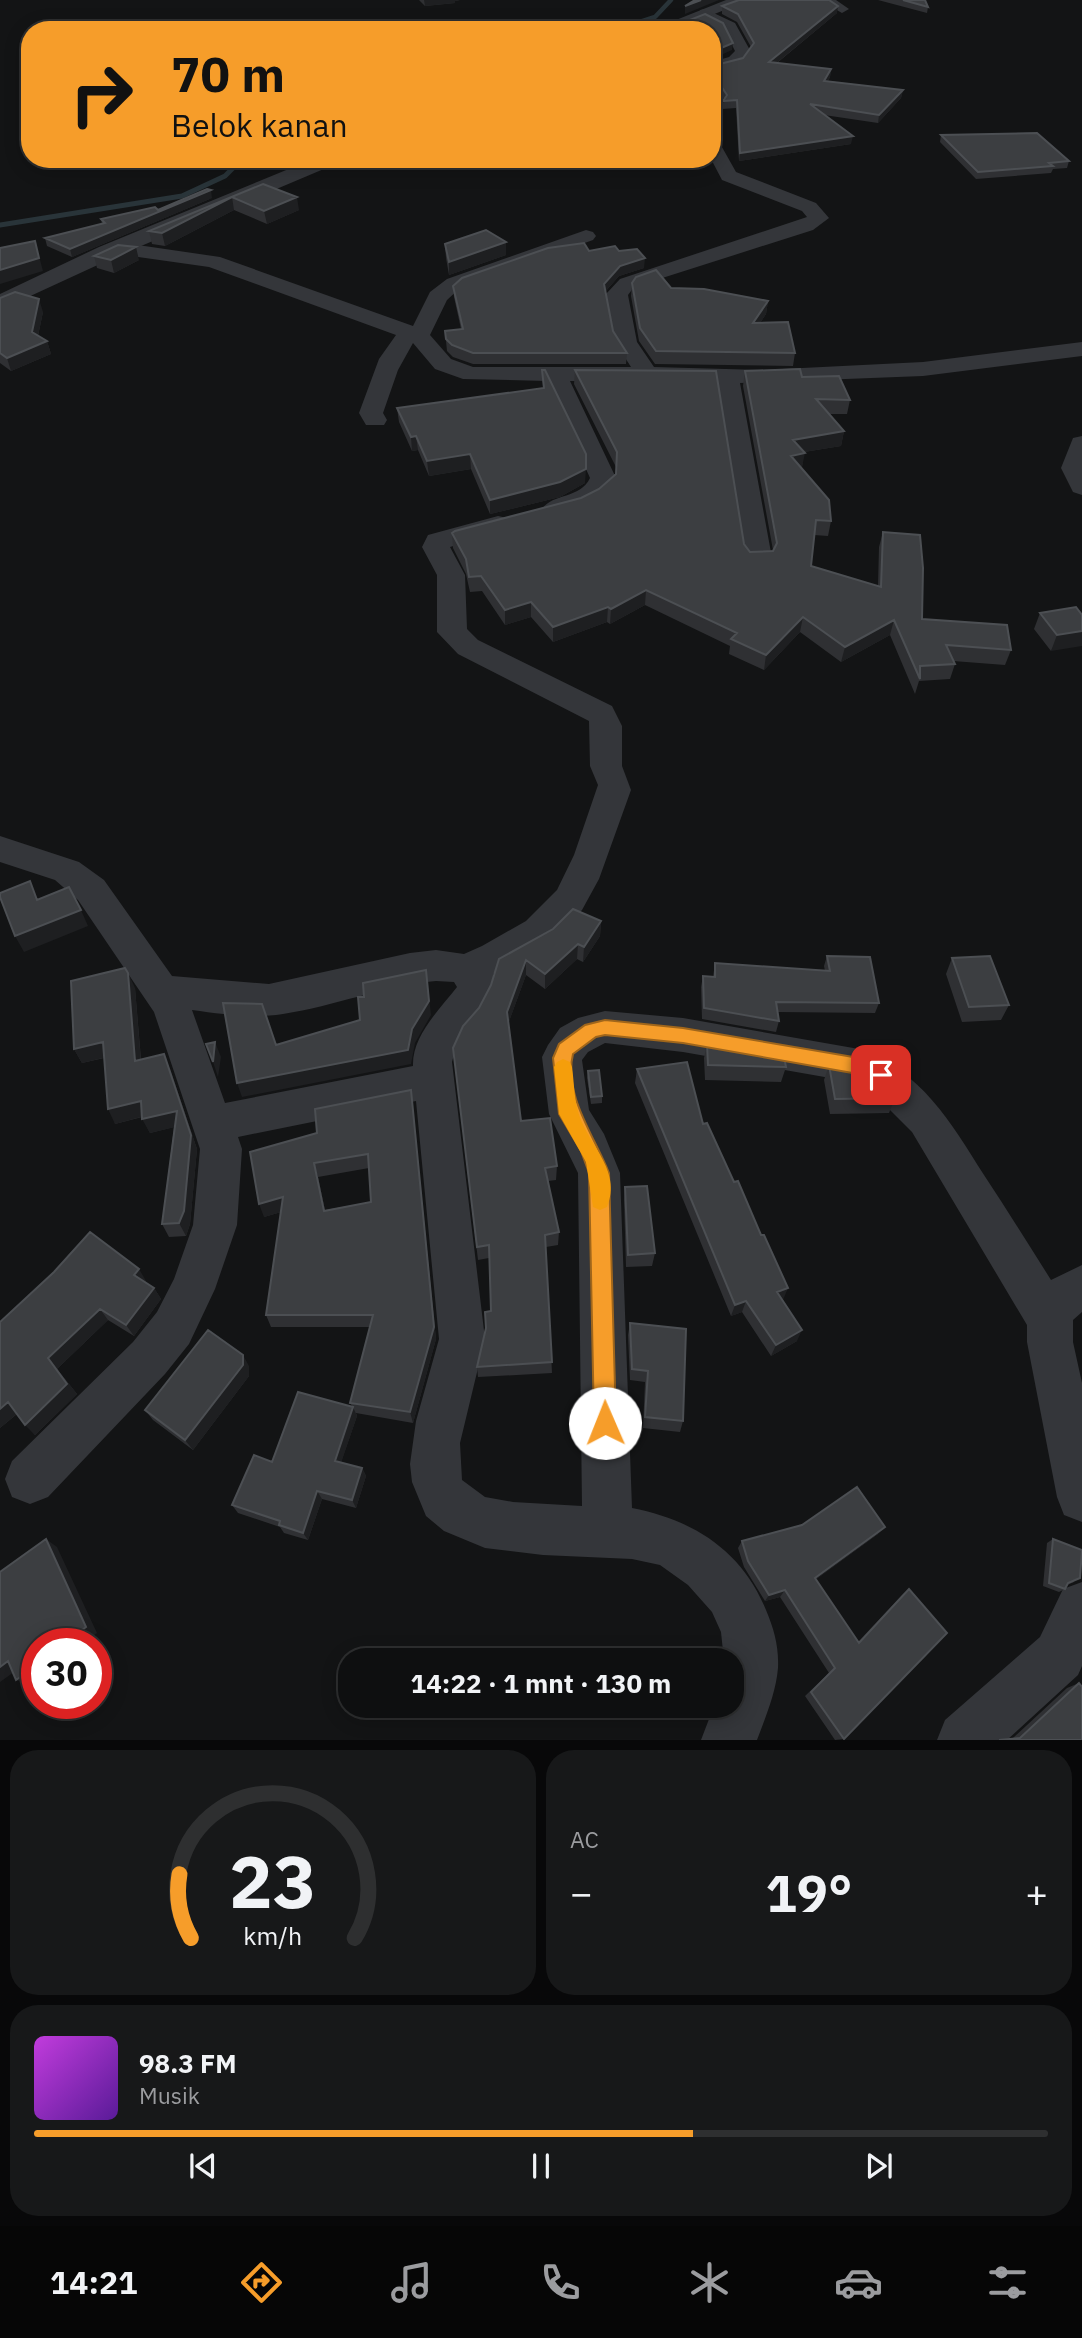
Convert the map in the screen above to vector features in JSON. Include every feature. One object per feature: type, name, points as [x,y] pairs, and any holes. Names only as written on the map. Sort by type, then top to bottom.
[{"type":"street","points":[[826,0],[842,9]]},
{"type":"street","points":[[683,21],[737,1]]},
{"type":"street","points":[[705,13],[720,21]]},
{"type":"street","points":[[721,21],[730,26],[743,52],[735,60],[721,64]]},
{"type":"street","points":[[647,374],[626,342],[617,294],[621,288],[627,283],[806,226],[819,218],[809,207],[729,176],[721,161]]},
{"type":"street","points":[[0,303],[117,248],[309,168]]},
{"type":"street","points":[[375,420],[372,413],[399,342],[415,335],[438,297],[454,283],[586,236]]},
{"type":"street","points":[[117,248],[225,265],[415,335],[443,364],[461,373],[727,377],[923,369],[1082,349]]},
{"type":"street","points":[[160,991],[269,999],[306,993],[379,973],[420,967],[467,969],[527,942],[570,902],[589,865],[605,809],[614,795],[614,785],[606,766],[607,723],[601,713],[468,647],[452,632],[451,575],[436,547],[438,541],[570,505],[599,489],[603,478],[601,468],[556,376]]},
{"type":"street","points":[[727,377],[738,414],[740,450],[758,558]]},
{"type":"street","points":[[1082,443],[1074,468],[1082,486]]},
{"type":"street","points":[[0,849],[67,871],[91,890],[171,1006],[221,1149],[215,1225],[193,1289],[173,1328],[149,1358],[30,1479]]},
{"type":"street","points":[[467,969],[477,981],[477,990],[434,1046],[433,1080],[461,1305],[462,1339],[457,1369],[433,1447],[433,1468],[444,1497],[462,1513],[494,1525],[653,1537],[690,1552],[720,1580],[744,1616],[752,1653],[747,1694],[729,1740]]},
{"type":"street","points":[[608,1534],[599,1173],[589,1147],[569,1114],[562,1058],[575,1040],[592,1030],[605,1027],[683,1035],[859,1066],[881,1075],[909,1098],[926,1119],[1050,1320]]},
{"type":"street","points":[[212,1124],[433,1080]]},
{"type":"street","points":[[1082,1287],[1057,1301],[1050,1320],[1050,1342],[1082,1497]]},
{"type":"street","points":[[965,1740],[1059,1656],[1082,1608]]},
{"type":"building","points":[[739,0],[829,0],[838,6],[769,62],[831,69],[824,81],[903,90],[879,115],[810,104],[853,136],[740,153],[737,100],[723,101],[727,95],[721,86],[721,64],[743,58],[754,43],[738,14],[722,6]]},
{"type":"building","points":[[903,0],[925,0],[928,7]]},
{"type":"building","points":[[705,14],[719,21],[687,21]]},
{"type":"building","points":[[721,22],[723,23],[733,43],[721,48]]},
{"type":"building","points":[[1037,133],[1069,161],[1049,163],[1053,166],[978,172],[941,135]]},
{"type":"building","points":[[263,184],[297,197],[264,211],[232,197],[162,233],[149,231]]},
{"type":"building","points":[[207,189],[211,190],[70,249],[45,238],[105,223],[101,219],[155,207],[158,210]]},
{"type":"building","points":[[486,230],[506,242],[449,262],[445,244]]},
{"type":"building","points":[[35,241],[39,258],[0,270],[0,248]]},
{"type":"building","points":[[584,243],[589,251],[615,246],[619,251],[637,249],[645,258],[620,266],[604,284],[613,331],[627,353],[473,353],[452,345],[446,339],[445,331],[463,329],[453,286],[462,278],[548,248]]},
{"type":"building","points":[[118,245],[136,247],[111,260],[94,256]]},
{"type":"building","points":[[656,270],[671,288],[704,289],[768,301],[753,323],[788,322],[795,353],[656,351],[640,328],[632,283],[636,277]]},
{"type":"building","points":[[15,292],[39,299],[32,332],[47,341],[7,358],[0,353],[0,298]]},
{"type":"building","points":[[800,369],[802,377],[839,376],[850,400],[816,399],[844,431],[793,440],[805,453],[791,456],[829,500],[831,521],[816,520],[811,566],[881,587],[883,532],[920,535],[923,568],[922,619],[1007,625],[1011,650],[946,645],[955,664],[920,666],[920,679],[894,620],[845,647],[803,617],[766,655],[731,639],[737,633],[646,590],[611,609],[608,607],[553,627],[531,602],[505,610],[481,576],[469,577],[466,559],[452,533],[581,498],[599,489],[616,474],[617,452],[575,370],[716,371],[744,544],[750,552],[773,551],[777,543],[745,371]]},
{"type":"building","points":[[542,370],[545,370],[586,454],[586,469],[560,482],[490,500],[470,454],[427,461],[416,436],[411,437],[397,408],[544,388]]},
{"type":"building","points":[[1076,607],[1082,615],[1082,631],[1057,635],[1040,613]]},
{"type":"building","points":[[30,881],[37,900],[69,887],[81,910],[15,936],[0,893]]},
{"type":"building","points":[[573,909],[601,921],[584,947],[578,944],[545,974],[526,960],[507,1012],[521,1121],[550,1118],[557,1166],[545,1168],[559,1232],[545,1235],[552,1362],[477,1367],[486,1328],[485,1312],[491,1311],[489,1245],[477,1247],[453,1048],[463,1026],[479,1008],[491,985],[499,959],[553,929]]},
{"type":"building","points":[[827,956],[870,957],[879,1003],[776,1002],[779,1021],[704,1008],[703,976],[715,977],[715,963],[830,971]]},
{"type":"building","points":[[990,956],[1009,1005],[969,1007],[952,958]]},
{"type":"building","points":[[125,968],[128,973],[135,1061],[164,1054],[191,1135],[184,1211],[179,1223],[162,1224],[177,1111],[142,1119],[141,1101],[108,1109],[103,1042],[74,1049],[71,981]]},
{"type":"building","points":[[426,970],[429,1001],[412,1029],[408,1050],[237,1083],[223,1003],[262,1004],[276,1045],[360,1020],[358,997],[364,997],[363,983]]},
{"type":"building","points":[[215,1042],[213,1062],[206,1044]]},
{"type":"building","points":[[707,1044],[784,1057],[786,1067],[708,1065]]},
{"type":"building","points":[[687,1062],[703,1124],[707,1123],[734,1182],[738,1181],[761,1235],[764,1235],[788,1288],[777,1292],[802,1330],[776,1345],[746,1301],[735,1305],[637,1069]]},
{"type":"building","points":[[829,1065],[858,1070],[895,1098],[835,1099]]},
{"type":"building","points":[[599,1070],[602,1096],[591,1097],[588,1071]]},
{"type":"building","points":[[411,1090],[434,1327],[410,1412],[350,1403],[373,1315],[266,1315],[283,1197],[259,1204],[250,1152],[317,1133],[315,1109]],"holes":[[[368,1154],[371,1202],[324,1211],[314,1163]]]},
{"type":"building","points":[[647,1186],[655,1253],[628,1255],[625,1187]]},
{"type":"building","points":[[90,1232],[139,1269],[134,1275],[154,1288],[126,1325],[100,1309],[48,1358],[67,1384],[25,1425],[8,1402],[0,1409],[0,1322],[54,1272]]},
{"type":"building","points":[[630,1323],[686,1329],[683,1421],[645,1417],[648,1371],[632,1369]]},
{"type":"building","points":[[208,1330],[243,1355],[243,1365],[185,1440],[145,1410]]},
{"type":"building","points":[[298,1392],[353,1407],[335,1461],[362,1468],[352,1500],[317,1491],[303,1533],[279,1525],[280,1521],[232,1505],[254,1455],[272,1462]]},
{"type":"building","points":[[857,1487],[885,1527],[815,1578],[859,1643],[909,1589],[947,1633],[844,1739],[811,1692],[835,1668],[785,1590],[769,1595],[748,1561],[742,1541],[802,1525]]},
{"type":"building","points":[[46,1539],[86,1627],[21,1628],[21,1676],[16,1680],[8,1661],[0,1667],[0,1572]]},
{"type":"building","points":[[1053,1539],[1082,1550],[1080,1578],[1068,1583],[1065,1589],[1049,1583]]},
{"type":"building","points":[[1079,1683],[1082,1687],[1082,1740],[999,1740],[1020,1738]]},
{"type":"waterway","points":[[643,21],[655,17],[671,0]]},
{"type":"waterway","points":[[0,225],[182,196],[225,176],[233,168]]},
{"type":"slow traffic","points":[[563,1067],[569,1114],[589,1147],[599,1173],[600,1201]]},
{"type":"route","points":[[605,1423],[599,1173],[589,1147],[569,1114],[562,1058],[566,1049],[592,1030],[605,1027],[683,1035],[859,1066],[881,1075]]}]
